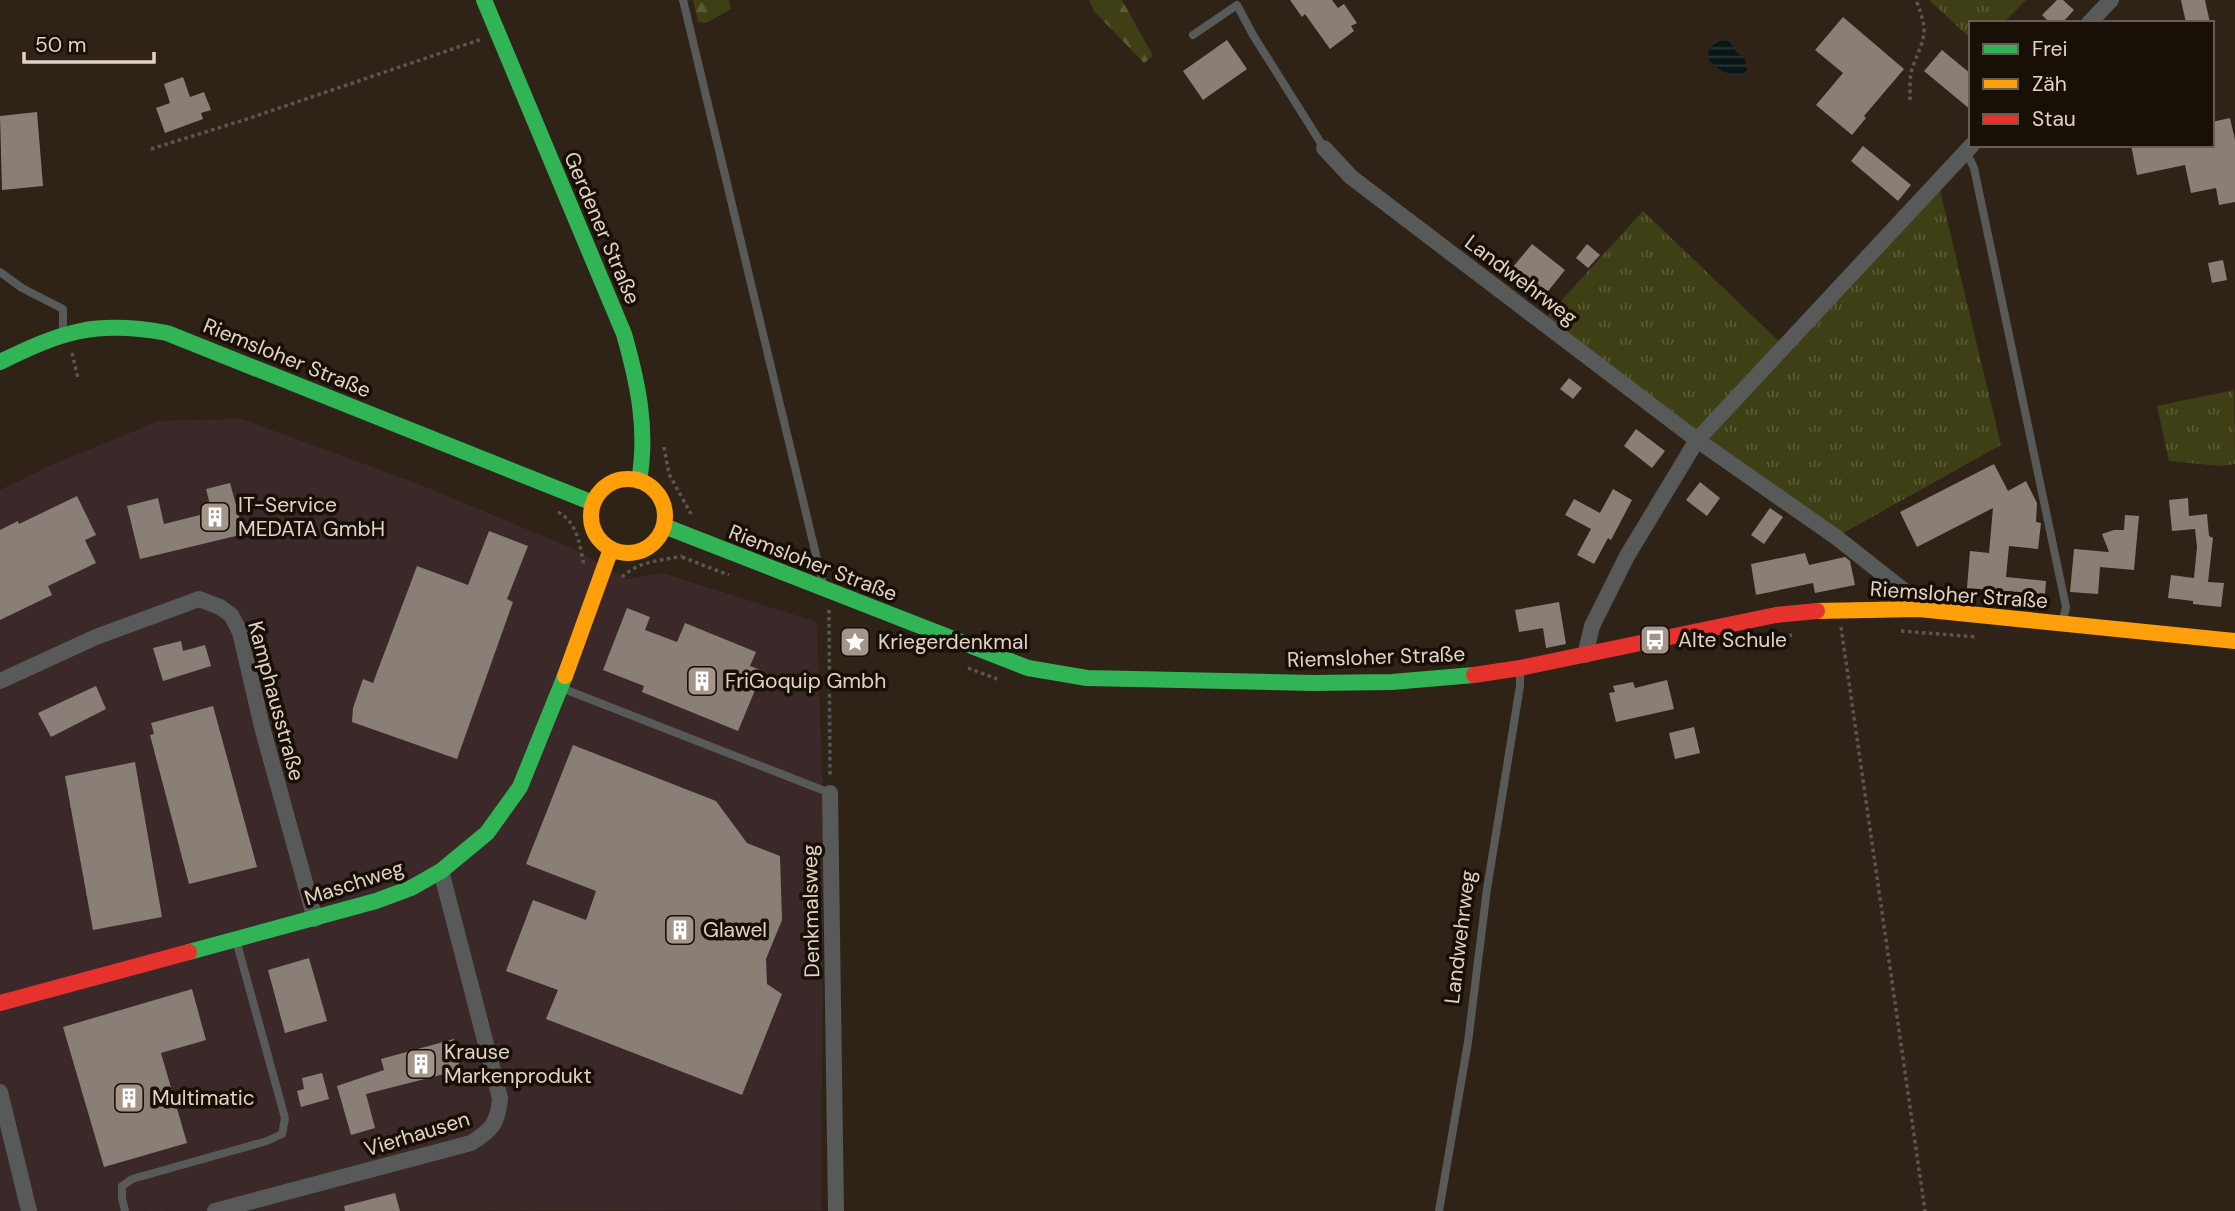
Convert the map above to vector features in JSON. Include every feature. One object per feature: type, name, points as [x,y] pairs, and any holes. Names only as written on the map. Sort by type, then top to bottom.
[{"type":"main road","name":"Gerdener Straße","points":[[484,0],[624,334],[638,380],[643,465],[639,481]]},
{"type":"main road","name":"Riemsloher Straße","points":[[0,362],[63,333],[102,325],[132,326],[167,333],[593,503]]},
{"type":"main road","points":[[628,479],[639,481],[658,494],[665,515],[664,526],[652,545],[643,550],[632,553],[611,550],[596,534],[592,524],[593,503],[607,485],[628,479]]},
{"type":"main road","name":"Riemsloher Straße","points":[[664,526],[1028,668],[1087,678],[1392,682],[1455,678],[1520,668],[1776,615],[1833,609],[1919,609],[2235,641]]},
{"type":"main road","name":"Maschweg","points":[[0,1003],[315,919],[399,892],[442,871],[487,833],[520,787],[561,688],[611,550]]},
{"type":"street","points":[[2091,21],[2111,0]]},
{"type":"street","name":"Landwehrweg","points":[[1324,148],[1351,177],[1697,440],[1836,537],[1907,593],[1919,609]]},
{"type":"street","points":[[1585,655],[1592,626],[1627,556],[1697,440],[1969,148]]},
{"type":"street","name":"Kamphausstraße","points":[[0,681],[96,637],[199,599],[220,607],[231,615],[240,632],[262,727],[315,919]]},
{"type":"street","name":"Denkmalsweg","points":[[830,793],[836,1211]]},
{"type":"street","name":"Vierhausen","points":[[215,1211],[471,1143],[489,1132],[499,1115],[500,1098],[442,871]]},
{"type":"street","points":[[0,1092],[29,1211]]},
{"type":"lane","points":[[683,0],[824,590]]},
{"type":"lane","points":[[1193,35],[1237,5],[1324,148]]},
{"type":"lane","points":[[1969,148],[2066,607],[2062,623]]},
{"type":"lane","points":[[0,272],[22,288],[63,309],[63,333]]},
{"type":"lane","name":"Landwehrweg","points":[[1439,1211],[1468,1042],[1487,889],[1520,685],[1520,668]]},
{"type":"lane","points":[[561,688],[830,793]]},
{"type":"lane","points":[[125,1211],[122,1186],[132,1179],[267,1141],[282,1134],[285,1118],[236,940]]},
{"type":"path","points":[[1910,100],[1912,68],[1925,36],[1923,19],[1916,0]]},
{"type":"path","points":[[151,149],[498,33]]},
{"type":"path","points":[[63,333],[72,352],[78,378]]},
{"type":"path","points":[[62,356],[82,349]]},
{"type":"path","points":[[552,509],[564,515],[576,531],[582,547],[584,565],[618,581],[644,563],[682,557],[695,520],[669,474],[664,443]]},
{"type":"path","points":[[1833,609],[1841,628],[1925,1211]]},
{"type":"path","points":[[830,611],[830,793]]},
{"type":"shaded area","points":[[1723,40],[1731,44],[1745,59],[1747,70],[1743,75],[1734,75],[1717,68],[1708,57],[1713,45]]},
{"type":"shaded area","points":[[242,419],[421,485],[576,550],[627,579],[662,573],[817,622],[824,833],[821,1210],[0,1211],[0,490],[51,465],[159,421]]},
{"type":"green space","points":[[693,0],[729,0],[731,9],[706,23],[698,22]]},
{"type":"green space","points":[[1089,0],[1122,0],[1153,56],[1144,63],[1094,11]]},
{"type":"green space","points":[[1929,0],[2026,0],[2005,21],[1969,21],[1969,37]]},
{"type":"green space","points":[[1938,182],[2001,445],[1836,537],[1542,322],[1643,211],[1784,346]]},
{"type":"green space","points":[[2234,390],[2235,464],[2221,466],[2169,461],[2157,406]]},
{"type":"building","points":[[1290,0],[1332,0],[1338,8],[1344,4],[1357,23],[1351,26],[1354,31],[1330,49],[1305,14],[1302,17]]},
{"type":"building","points":[[2057,0],[2063,0],[2074,10],[2064,21],[2048,21],[2042,15]]},
{"type":"building","points":[[2181,0],[2205,0],[2210,21],[2186,21]]},
{"type":"building","points":[[1843,17],[1904,69],[1864,116],[1866,118],[1852,135],[1816,105],[1843,73],[1815,50]]},
{"type":"building","points":[[1227,40],[1247,69],[1203,100],[1183,71]]},
{"type":"building","points":[[1942,50],[1969,72],[1969,108],[1924,71]]},
{"type":"building","points":[[183,77],[190,97],[204,92],[211,110],[201,113],[203,119],[165,133],[156,108],[170,103],[164,84]]},
{"type":"building","points":[[37,112],[43,186],[2,190],[0,116]]},
{"type":"building","points":[[2230,118],[2235,140],[2235,202],[2219,205],[2216,188],[2191,193],[2185,165],[2137,175],[2131,147],[2214,147],[2214,122]]},
{"type":"building","points":[[1863,146],[1911,185],[1898,201],[1851,161]]},
{"type":"building","points":[[1532,244],[1565,270],[1545,295],[1529,283],[1527,287],[1508,273]]},
{"type":"building","points":[[1587,244],[1600,255],[1588,268],[1576,258]]},
{"type":"building","points":[[2223,260],[2227,280],[2212,283],[2208,263]]},
{"type":"building","points":[[1569,378],[1582,388],[1573,399],[1560,389]]},
{"type":"building","points":[[1636,429],[1665,451],[1652,468],[1624,446]]},
{"type":"building","points":[[1994,464],[2008,491],[2026,481],[2037,503],[2036,522],[2041,523],[2038,549],[2009,546],[2006,577],[2046,581],[2045,594],[1967,588],[1970,551],[1989,553],[1993,508],[1917,547],[1900,512]]},
{"type":"building","points":[[1700,482],[1720,498],[1707,516],[1686,500]]},
{"type":"building","points":[[230,483],[244,534],[140,559],[127,506],[158,498],[164,524],[212,512],[206,489]]},
{"type":"building","points":[[1613,489],[1632,500],[1611,540],[1608,538],[1594,564],[1577,555],[1591,529],[1565,515],[1574,499],[1600,513]]},
{"type":"building","points":[[77,496],[96,535],[85,540],[96,563],[48,586],[52,595],[0,620],[0,530],[18,521],[19,524]]},
{"type":"building","points":[[2188,498],[2189,516],[2207,514],[2209,536],[2213,538],[2208,582],[2224,583],[2221,607],[2168,598],[2171,575],[2194,578],[2197,547],[2195,529],[2172,531],[2169,500]]},
{"type":"building","points":[[1770,508],[1783,517],[1764,544],[1751,535]]},
{"type":"building","points":[[2125,515],[2139,516],[2134,570],[2100,567],[2098,594],[2070,592],[2074,549],[2109,552],[2102,534],[2124,530]]},
{"type":"building","points":[[489,531],[528,546],[507,599],[513,602],[457,759],[352,722],[353,708],[363,679],[373,683],[417,566],[468,585]]},
{"type":"building","points":[[1805,553],[1809,565],[1845,557],[1850,561],[1855,585],[1815,593],[1813,583],[1756,595],[1751,564]]},
{"type":"building","points":[[1559,602],[1566,644],[1546,648],[1543,628],[1519,632],[1515,610]]},
{"type":"building","name":"FriGoquip Gmbh","points":[[627,608],[650,617],[645,630],[677,642],[685,623],[756,652],[750,666],[763,671],[738,731],[642,692],[644,686],[603,670]]},
{"type":"building","points":[[181,641],[183,651],[205,645],[211,666],[163,681],[153,648]]},
{"type":"building","points":[[1667,680],[1674,709],[1616,722],[1609,693],[1615,692],[1613,686],[1633,682],[1635,688]]},
{"type":"building","points":[[96,686],[106,709],[51,737],[38,713]]},
{"type":"building","points":[[213,706],[257,867],[189,884],[150,735],[154,734],[151,723]]},
{"type":"building","points":[[1694,727],[1700,753],[1675,759],[1669,733]]},
{"type":"building","name":"Glawel","points":[[573,745],[716,801],[747,843],[780,856],[782,920],[766,959],[767,984],[782,994],[742,1095],[546,1019],[558,990],[506,971],[533,900],[586,920],[596,891],[526,864]]},
{"type":"building","points":[[135,762],[162,917],[93,930],[65,776]]},
{"type":"building","points":[[309,958],[327,1021],[285,1033],[268,970]]},
{"type":"building","name":"Multimatic","points":[[192,989],[206,1040],[161,1053],[187,1143],[104,1167],[63,1027]]},
{"type":"building","points":[[454,1039],[460,1070],[366,1094],[375,1128],[351,1135],[337,1086],[384,1070],[381,1059]]},
{"type":"building","points":[[322,1073],[329,1099],[301,1107],[297,1091],[304,1089],[302,1078]]},
{"type":"building","points":[[395,1193],[400,1211],[345,1211],[344,1206]]},
{"type":"traffic: fast","points":[[484,0],[624,334],[634,370],[642,425],[639,481]]},
{"type":"traffic: fast","points":[[0,362],[43,343],[80,331],[120,328],[167,333],[593,503]]},
{"type":"traffic: fast","points":[[664,526],[1028,668],[1087,678],[1312,683],[1392,682],[1474,675]]},
{"type":"traffic: fast","points":[[189,952],[376,901],[411,888],[441,871],[487,833],[520,787],[565,676]]},
{"type":"traffic: slow","points":[[628,479],[649,485],[659,495],[665,516],[659,537],[649,547],[628,553],[607,547],[597,537],[591,516],[597,495],[607,485],[628,479]]},
{"type":"traffic: slow","points":[[565,676],[611,549]]},
{"type":"traffic: slow","points":[[1817,611],[1919,609],[2235,641]]},
{"type":"traffic: jam","points":[[1474,675],[1776,615],[1817,611]]},
{"type":"traffic: jam","points":[[0,1003],[189,952]]},
{"type":"place","name":"IT-Service MEDATA GmbH","points":[[215,517]]},
{"type":"place","name":"Alte Schule","points":[[1655,640]]},
{"type":"place","name":"Kriegerdenkmal","points":[[855,642]]},
{"type":"place","name":"FriGoquip Gmbh","points":[[702,681]]},
{"type":"place","name":"Glawel","points":[[680,930]]},
{"type":"place","name":"Krause Markenprodukt","points":[[421,1064]]},
{"type":"place","name":"Multimatic","points":[[129,1098]]}]
